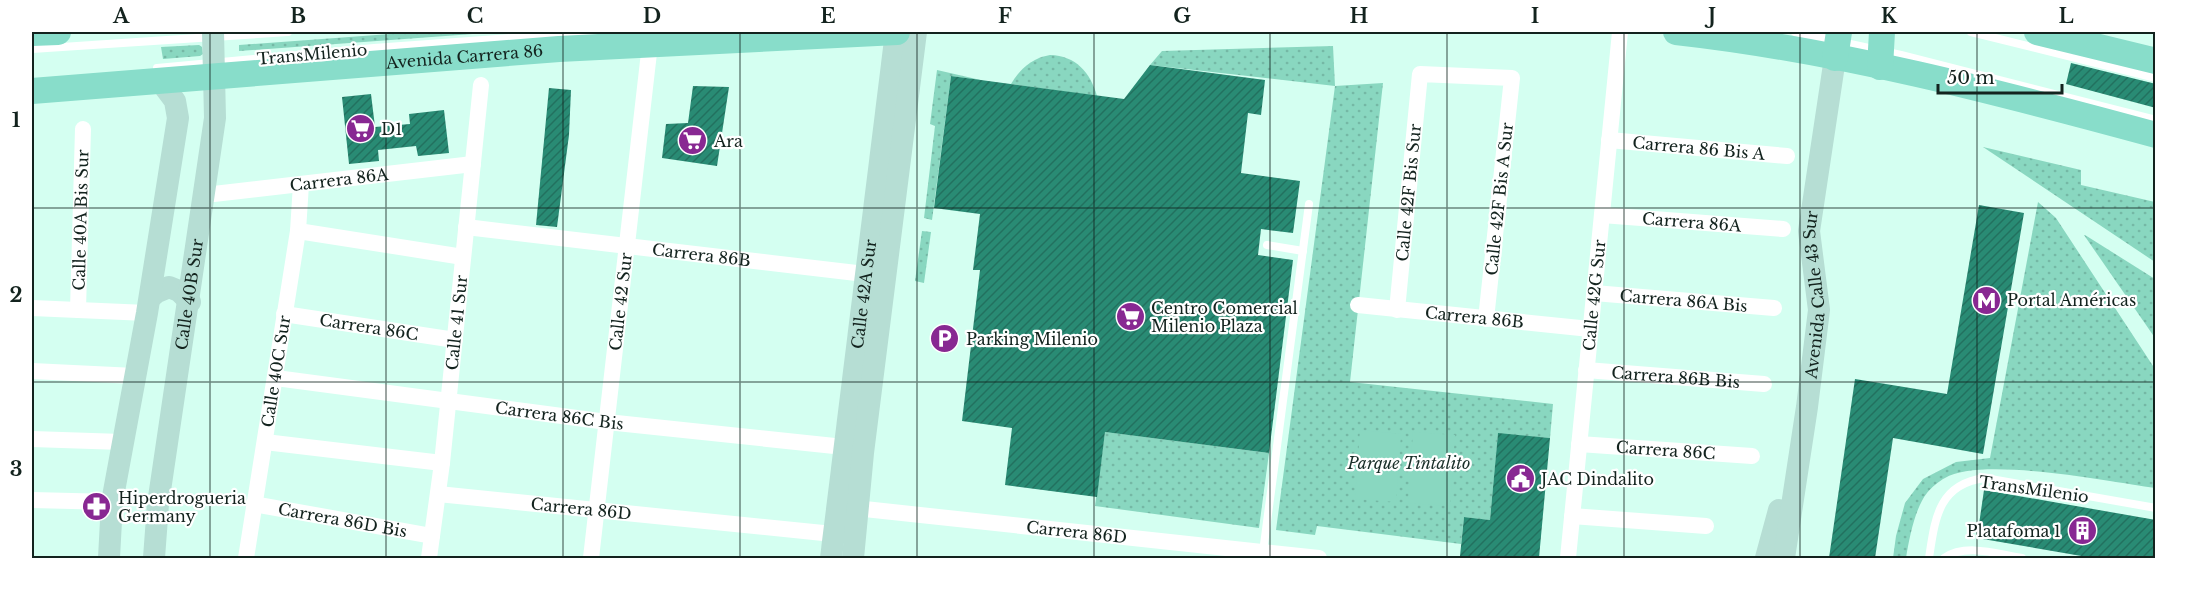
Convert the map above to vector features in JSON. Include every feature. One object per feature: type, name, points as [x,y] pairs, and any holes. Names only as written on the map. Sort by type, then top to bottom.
[{"type":"main road","points":[[32,33],[58,32]]},
{"type":"main road","name":"Avenida Carrera 86","points":[[32,91],[153,75],[214,70],[896,32]]},
{"type":"main road","points":[[1676,32],[1762,43],[1838,43],[1881,50],[2003,94],[2156,135]]},
{"type":"main road","points":[[2037,32],[2156,61]]},
{"type":"street","name":"Calle 42A Sur","points":[[853,558],[847,507],[844,447],[896,32]]},
{"type":"street","name":"Calle 42A Sur","points":[[831,558],[833,534],[847,507],[916,32]]},
{"type":"street","name":"Calle 42G Sur","points":[[1568,558],[1620,32]]},
{"type":"street","name":"Calle 40B Sur","points":[[154,558],[158,504],[190,302],[215,118],[213,34]]},
{"type":"street","name":"Avenida Calle 43 Sur","points":[[1784,558],[1819,310],[1809,231],[1838,43]]},
{"type":"street","name":"Calle 42 Sur","points":[[591,558],[650,44]]},
{"type":"street","name":"Calle 42F Bis Sur","points":[[1397,310],[1420,74],[1512,78]]},
{"type":"street","points":[[109,558],[112,502],[148,306],[178,118],[175,101],[153,75]]},
{"type":"street","name":"Calle 42F Bis A Sur","points":[[1486,319],[1512,78]]},
{"type":"street","name":"Calle 41 Sur","points":[[429,558],[442,463],[481,86]]},
{"type":"street","name":"Calle 40A Bis Sur","points":[[78,310],[83,129]]},
{"type":"street","name":"Carrera 86 Bis A","points":[[1609,140],[1787,156]]},
{"type":"street","name":"Carrera 86A","points":[[205,195],[473,164]]},
{"type":"street","name":"Calle 40C Sur","points":[[246,558],[298,231],[301,184]]},
{"type":"street","name":"Carrera 86A","points":[[1602,214],[1783,229]]},
{"type":"street","name":"Carrera 86B","points":[[466,227],[865,274]]},
{"type":"street","points":[[298,231],[463,257]]},
{"type":"street","points":[[148,306],[157,292],[169,287],[179,291],[190,302]]},
{"type":"street","name":"Carrera 86A Bis","points":[[1594,293],[1774,308]]},
{"type":"street","name":"Carrera 86B","points":[[1358,305],[1590,329]]},
{"type":"street","points":[[32,308],[78,310],[148,306]]},
{"type":"street","name":"Carrera 86C","points":[[284,314],[455,340]]},
{"type":"street","name":"Carrera 86B Bis","points":[[1586,370],[1764,384]]},
{"type":"street","points":[[32,371],[135,376]]},
{"type":"street","name":"Carrera 86C Bis","points":[[276,378],[607,422],[844,447]]},
{"type":"street","points":[[1766,558],[1807,407]]},
{"type":"street","points":[[32,439],[122,442]]},
{"type":"street","points":[[265,442],[442,463]]},
{"type":"street","name":"Carrera 86C","points":[[1579,444],[1752,456]]},
{"type":"street","name":"Carrera 86D","points":[[438,494],[833,534]]},
{"type":"street","points":[[32,500],[112,502]]},
{"type":"street","name":"Carrera 86D Bis","points":[[254,504],[432,536]]},
{"type":"street","name":"Carrera 86D","points":[[847,507],[1310,558]]},
{"type":"street","points":[[1572,516],[1706,526]]},
{"type":"lane","name":"TransMilenio","points":[[32,50],[213,34],[288,32]]},
{"type":"lane","name":"TransMilenio","points":[[214,70],[374,48],[593,32]]},
{"type":"lane","points":[[1795,32],[1838,43]]},
{"type":"lane","points":[[1971,32],[2156,78]]},
{"type":"lane","points":[[1881,50],[2156,120]]},
{"type":"lane","points":[[1263,552],[1309,204]]},
{"type":"lane","points":[[1267,245],[1303,251]]},
{"type":"lane","name":"TransMilenio","points":[[1929,558],[1934,524],[1941,506],[1953,491],[1968,480],[1985,478],[2156,508]]},
{"type":"lane","points":[[1944,558],[1959,552],[1974,550],[2022,558]]},
{"type":"green space","points":[[417,32],[500,32],[239,51],[239,45]]},
{"type":"green space","points":[[199,45],[202,47],[203,54],[200,56],[163,59],[161,47]]},
{"type":"green space","points":[[1333,46],[1335,86],[1150,65],[1162,51]]},
{"type":"green space","points":[[1050,55],[1067,58],[1081,67],[1097,96],[1011,84],[1027,65]]},
{"type":"green space","points":[[937,70],[985,81],[951,76],[932,220],[924,218],[935,126],[930,124]]},
{"type":"green space","name":"Parque Tintalito","points":[[1383,83],[1350,382],[1553,404],[1550,438],[1498,434],[1490,520],[1464,517],[1461,544],[1317,526],[1315,535],[1276,530],[1335,86]]},
{"type":"green space","points":[[1983,147],[2081,170],[2081,185],[2155,202],[2155,262]]},
{"type":"green space","points":[[2038,202],[2056,218],[2155,369],[2155,488],[2047,472],[1987,469],[1963,472],[1943,479],[1927,493],[1916,515],[1906,558],[1893,558],[1905,503],[1923,479],[1956,462],[1990,458]]},
{"type":"green space","points":[[922,231],[931,232],[924,283],[915,281]]},
{"type":"green space","points":[[2084,235],[2155,279],[2155,338]]},
{"type":"green space","points":[[1360,430],[1401,434],[1396,502],[1355,499]]},
{"type":"green space","points":[[1105,432],[1269,453],[1259,528],[1095,506]]},
{"type":"green space","points":[[1413,432],[1455,435],[1450,506],[1408,503]]},
{"type":"building","points":[[2071,63],[2156,84],[2156,108],[2066,84]]},
{"type":"building","name":"Centro Comercial Milenio Plaza","points":[[1150,65],[1265,80],[1261,115],[1248,113],[1241,173],[1300,181],[1293,233],[1261,229],[1258,255],[1293,260],[1269,453],[1105,432],[1097,497],[1005,485],[1012,428],[962,421],[980,270],[973,270],[980,214],[934,208],[951,76],[1124,99]]},
{"type":"building","name":"Ara","points":[[693,86],[729,87],[717,166],[662,158],[666,124],[688,123]]},
{"type":"building","points":[[549,88],[571,90],[569,135],[557,227],[536,225]]},
{"type":"building","points":[[371,94],[375,127],[410,124],[409,114],[444,110],[449,153],[418,156],[416,146],[378,150],[379,161],[349,164],[342,97]]},
{"type":"building","name":"Portal Américas","points":[[1979,205],[2024,213],[1983,454],[1893,438],[1875,558],[1829,558],[1855,379],[1947,394]]},
{"type":"building","name":"JAC Dindalito","points":[[1498,433],[1550,438],[1539,558],[1460,556],[1464,517],[1490,520]]},
{"type":"building","name":"Platafoma 1","points":[[1984,490],[2156,520],[2156,558],[2093,558],[1977,538]]},
{"type":"place","name":"D1","points":[[360,129]]},
{"type":"place","name":"Ara","points":[[693,141]]},
{"type":"place","name":"Portal Américas","points":[[1986,300]]},
{"type":"place","name":"Centro Comercial Milenio Plaza","points":[[1130,317]]},
{"type":"place","name":"Parking Milenio","points":[[945,339]]},
{"type":"place","name":"JAC Dindalito","points":[[1520,479]]},
{"type":"place","name":"Hiperdrogueria Germany","points":[[97,507]]},
{"type":"place","name":"Platafoma 1","points":[[2082,531]]}]
